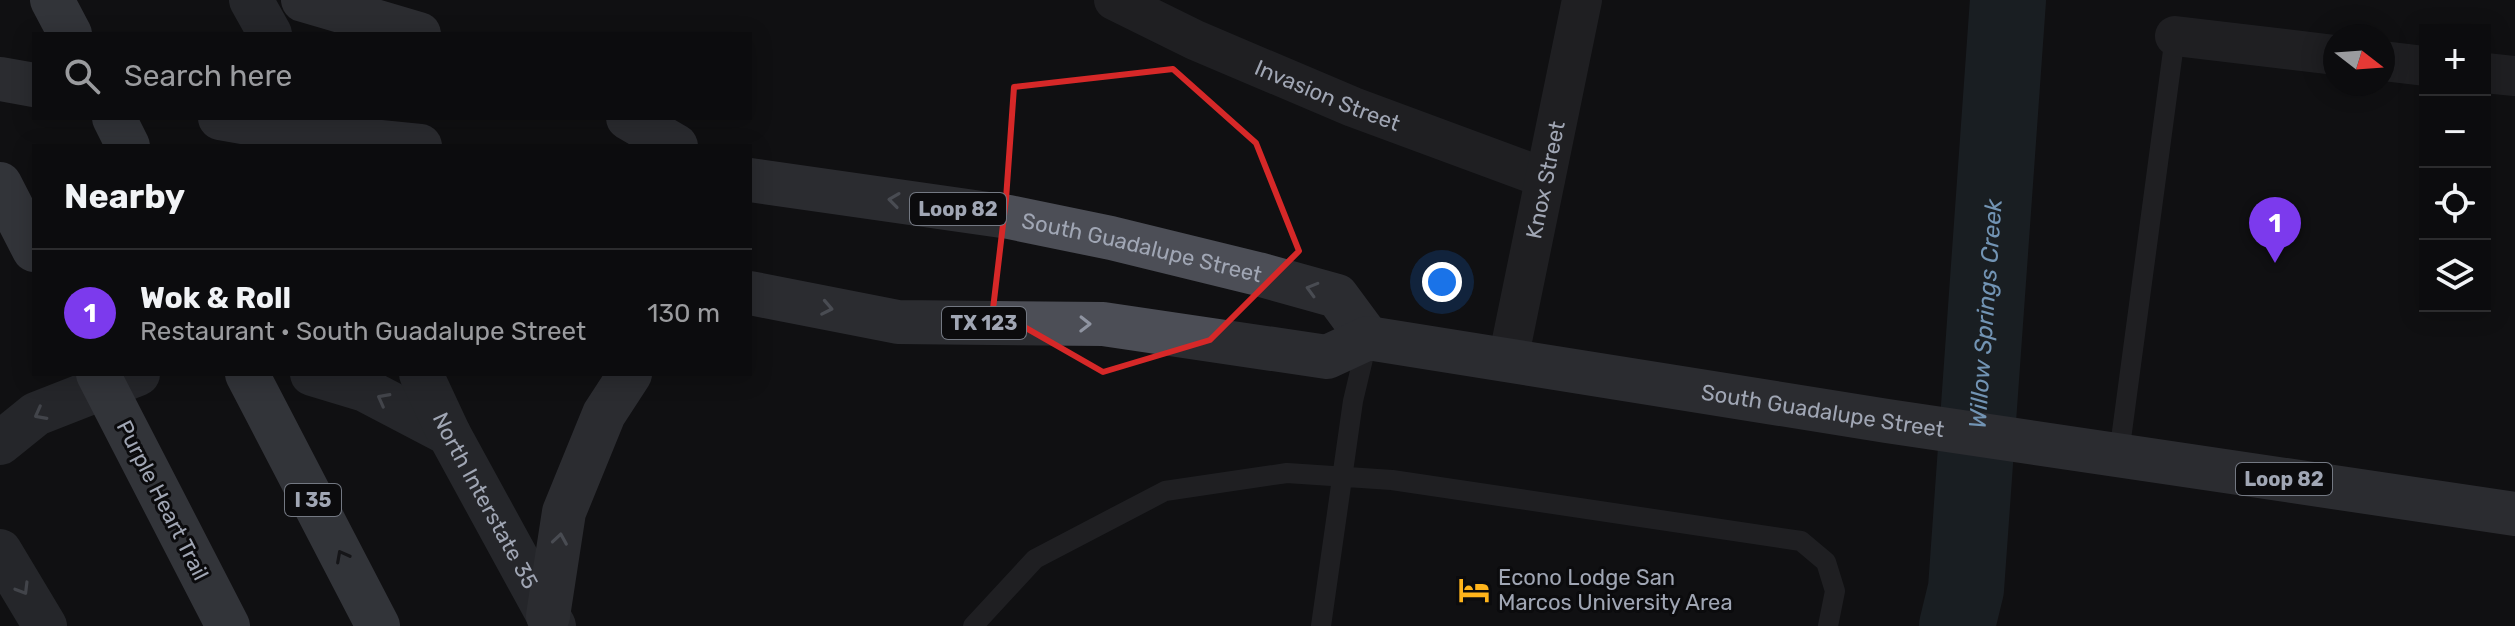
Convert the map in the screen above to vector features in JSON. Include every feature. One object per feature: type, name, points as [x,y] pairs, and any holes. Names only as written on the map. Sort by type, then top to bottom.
[{"type":"highway","points":[[52,0],[69,32]]},
{"type":"highway","points":[[115,120],[127,144]]},
{"type":"highway","points":[[0,184],[32,246]]},
{"type":"highway","name":"Purple Heart Trail","points":[[99,376],[228,626]]},
{"type":"highway","name":"I 35","points":[[248,376],[378,626]]},
{"type":"main road","points":[[251,0],[269,32]]},
{"type":"main road","points":[[303,0],[412,32]]},
{"type":"main road","points":[[0,79],[32,85]]},
{"type":"main road","points":[[233,120],[404,144]]},
{"type":"main road","points":[[631,120],[673,144]]},
{"type":"main road","name":"South Guadalupe Street","points":[[752,180],[1009,217],[1258,274],[1337,296],[1368,338],[1887,421],[2515,514]]},
{"type":"main road","points":[[0,207],[32,212]]},
{"type":"main road","name":"TX 123","points":[[752,293],[898,322],[1103,324],[1327,357],[1368,338]]},
{"type":"main road","points":[[0,443],[36,414],[133,376]]},
{"type":"main road","points":[[319,376],[365,390],[449,434]]},
{"type":"main road","name":"North Interstate 35","points":[[422,376],[449,434],[551,621]]},
{"type":"main road","points":[[551,621],[564,512],[604,414],[629,376]]},
{"type":"main road","points":[[0,551],[45,626]]},
{"type":"street","name":"Invasion Street","points":[[1114,0],[1195,40],[1353,107],[1545,178]]},
{"type":"street","name":"Knox Street","points":[[1508,360],[1582,0]]},
{"type":"street","points":[[2175,36],[2323,54]]},
{"type":"street","points":[[2395,62],[2419,65]]},
{"type":"street","points":[[2491,74],[2515,76]]},
{"type":"lane","points":[[2119,454],[2175,36]]},
{"type":"lane","points":[[1321,626],[1353,401],[1368,338]]},
{"type":"lane","points":[[973,626],[1035,559],[1165,491],[1287,473],[1392,480],[1801,541],[1826,562],[1835,591],[1828,626]]},
{"type":"highlighted area","points":[[1173,69],[1256,143],[1299,251],[1210,340],[1103,372],[993,309],[1006,199],[1014,87]]},
{"type":"waterway","name":"Willow Springs Creek","points":[[1957,626],[1966,589],[2008,0]]},
{"type":"place","name":"Wok & Roll","points":[[2275,263]]},
{"type":"place","name":"Econo Lodge San Marcos University Area","points":[[1474,590]]}]
